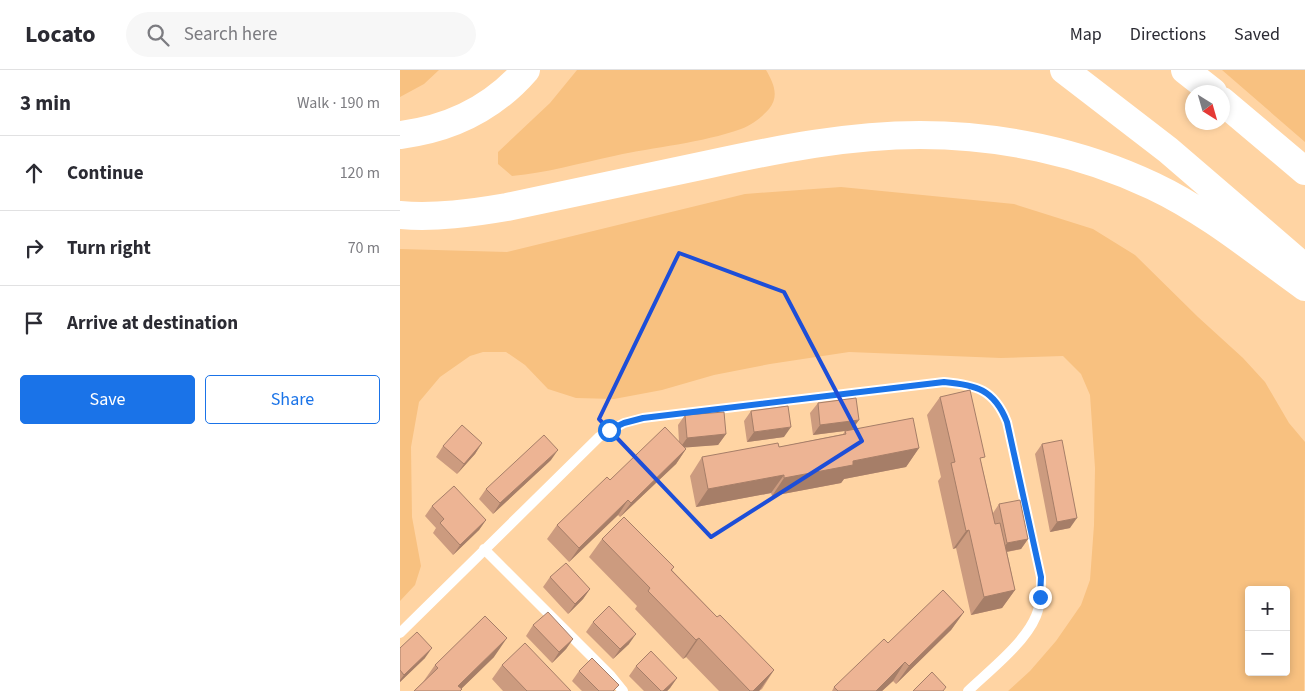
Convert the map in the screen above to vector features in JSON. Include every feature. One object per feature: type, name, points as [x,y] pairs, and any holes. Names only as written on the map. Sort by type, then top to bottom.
[{"type":"highway","points":[[400,135],[435,129],[472,113],[507,89],[526,70]]},
{"type":"highway","points":[[1064,70],[1168,150],[1305,268]]},
{"type":"highway","points":[[1186,70],[1204,85]]},
{"type":"highway","points":[[1230,107],[1305,171]]},
{"type":"highway","points":[[400,215],[439,215],[507,207],[748,156],[820,143],[895,135],[972,137],[1012,142],[1070,155],[1154,186],[1196,210],[1305,287]]},
{"type":"lane","points":[[400,633],[599,437],[624,423],[643,418],[944,382],[969,384],[986,393],[1001,408],[1007,422],[1041,577],[1037,614],[1029,629],[968,691]]},
{"type":"lane","points":[[484,549],[610,675],[623,691]]},
{"type":"highlighted area","points":[[679,253],[784,292],[862,441],[711,537],[599,419]]},
{"type":"shaded area","points":[[400,70],[439,70],[424,84],[400,97]]},
{"type":"shaded area","points":[[577,70],[766,70],[773,84],[775,94],[769,109],[757,120],[726,134],[551,170],[512,176],[498,164],[498,152],[550,103]]},
{"type":"shaded area","points":[[1222,70],[1305,70],[1305,142]]},
{"type":"shaded area","points":[[841,187],[1014,204],[1093,229],[1135,255],[1243,358],[1265,382],[1289,423],[1305,442],[1304,691],[1008,691],[1030,671],[1056,641],[1081,605],[1090,580],[1094,525],[1095,468],[1090,395],[1081,374],[1063,356],[1001,358],[849,352],[714,375],[662,390],[614,399],[576,398],[548,389],[525,365],[506,352],[483,352],[470,356],[440,377],[419,402],[411,447],[412,517],[421,566],[415,585],[400,601],[400,249],[507,252],[745,194]]},
{"type":"building","points":[[970,390],[985,457],[980,458],[995,524],[1000,523],[1015,590],[984,597],[969,530],[966,531],[951,463],[955,462],[940,397]]},
{"type":"building","points":[[856,398],[859,420],[820,425],[818,403]]},
{"type":"building","points":[[788,406],[791,427],[754,432],[751,411]]},
{"type":"building","points":[[724,412],[726,434],[687,438],[685,415]]},
{"type":"building","points":[[913,418],[919,448],[853,461],[853,465],[784,478],[784,475],[708,489],[702,457],[778,443],[779,447],[846,434],[845,431]]},
{"type":"building","points":[[462,425],[482,443],[464,464],[443,446]]},
{"type":"building","points":[[665,427],[686,449],[631,503],[628,500],[579,548],[557,525],[607,477],[610,480]]},
{"type":"building","points":[[544,435],[558,450],[500,503],[486,489]]},
{"type":"building","points":[[1062,440],[1077,518],[1057,522],[1042,444]]},
{"type":"building","points":[[454,486],[486,520],[460,545],[440,523],[444,519],[432,506]]},
{"type":"building","points":[[1020,500],[1028,539],[1007,543],[999,504]]},
{"type":"building","points":[[624,517],[674,567],[671,570],[717,617],[720,615],[774,670],[753,691],[750,691],[699,638],[696,640],[648,591],[650,588],[602,539]]},
{"type":"building","points":[[566,563],[590,589],[575,604],[550,577]]},
{"type":"building","points":[[943,590],[964,612],[909,666],[905,662],[876,691],[838,691],[834,687],[884,639],[888,643]]},
{"type":"building","points":[[609,606],[636,634],[620,649],[593,622]]},
{"type":"building","points":[[548,612],[573,639],[559,652],[533,625]]},
{"type":"building","points":[[485,616],[507,638],[458,686],[462,689],[460,691],[414,691],[438,668],[435,665]]},
{"type":"building","points":[[417,632],[432,648],[404,675],[400,670],[400,648]]},
{"type":"building","points":[[525,643],[571,691],[527,691],[502,665]]},
{"type":"building","points":[[651,651],[677,678],[663,691],[636,666]]},
{"type":"building","points":[[592,658],[619,685],[613,691],[599,691],[579,671]]},
{"type":"building","points":[[932,672],[946,687],[943,691],[913,691]]},
{"type":"route","points":[[609,430],[624,423],[643,418],[944,382],[969,384],[986,393],[1001,408],[1007,422],[1041,577],[1040,597]]}]
